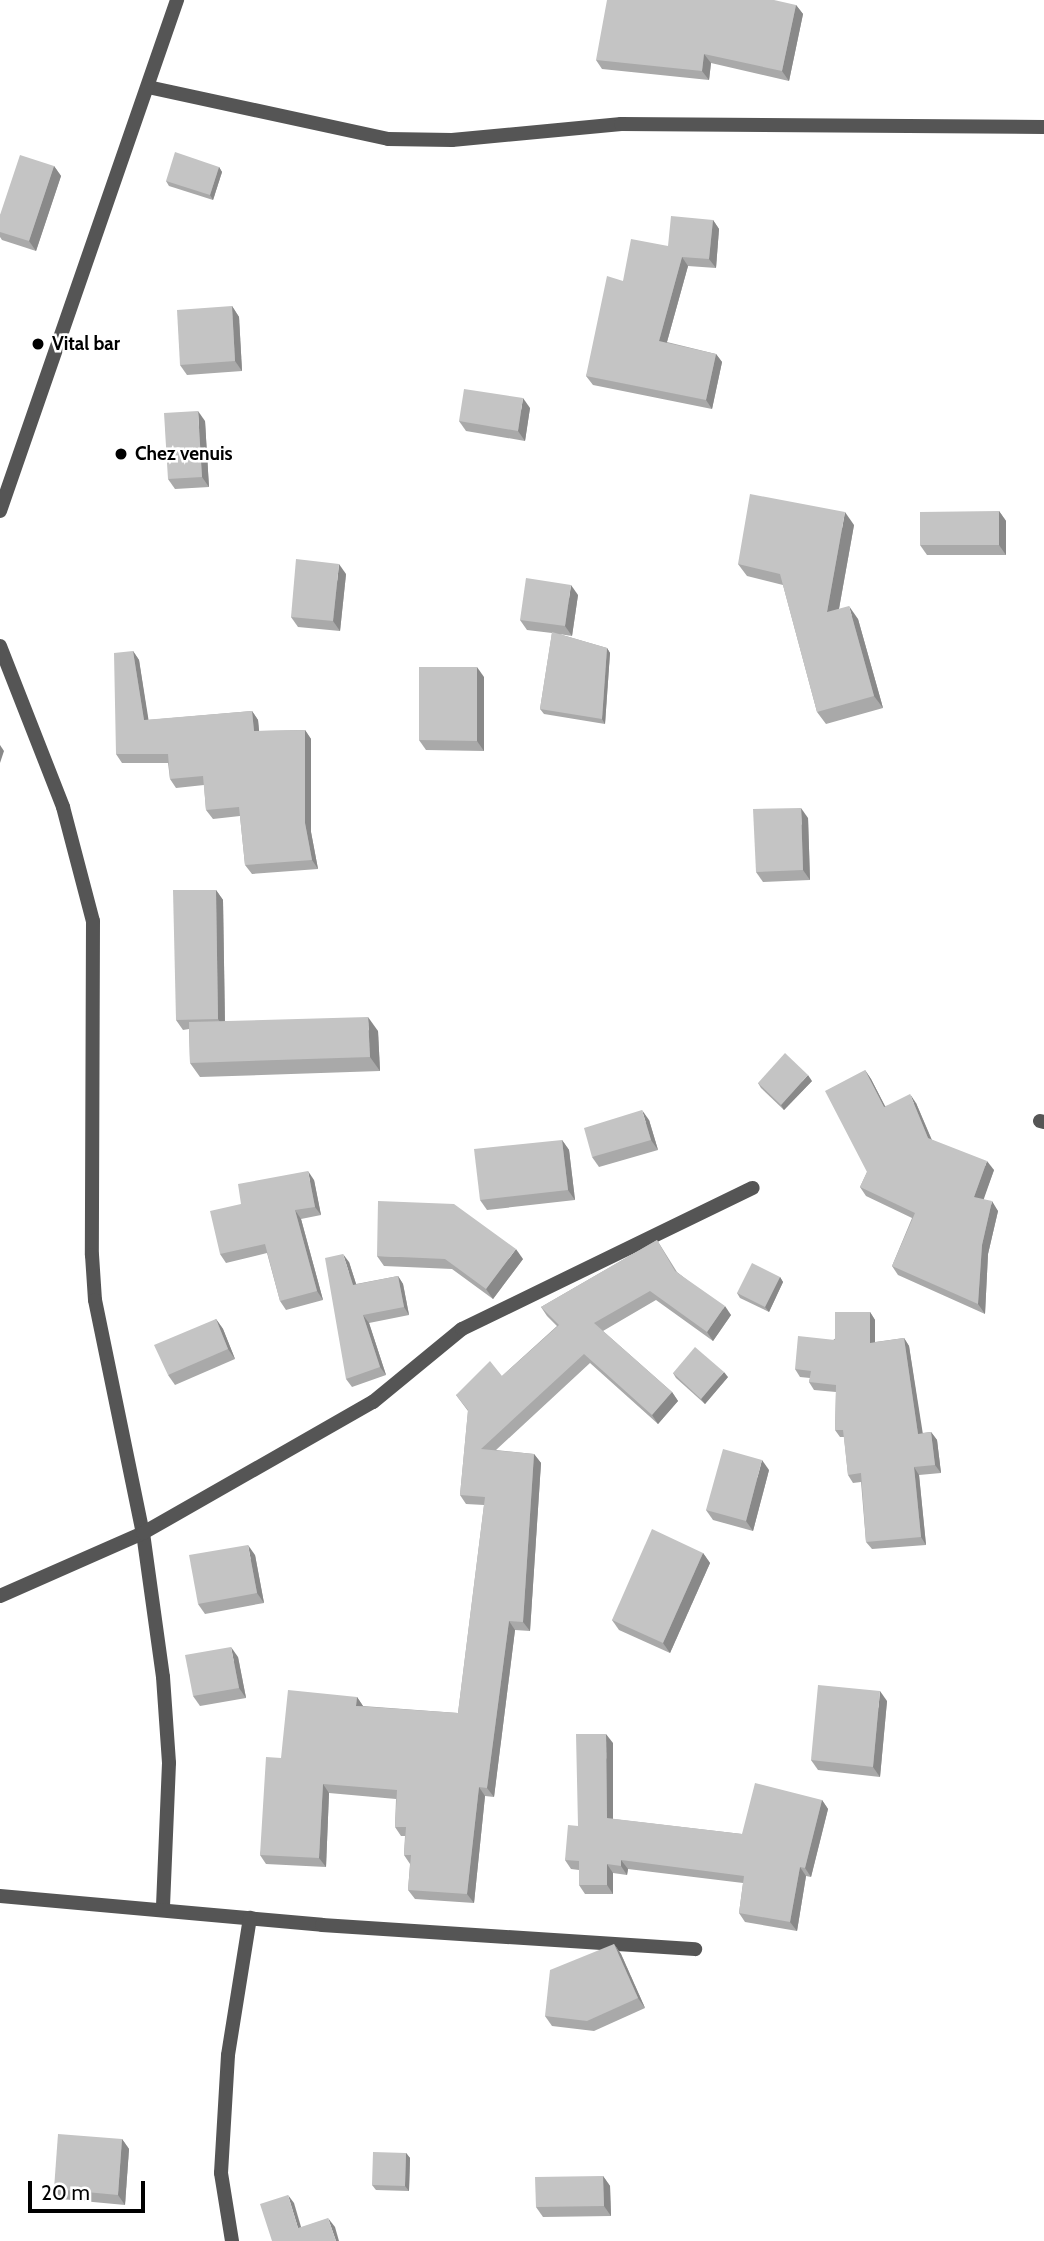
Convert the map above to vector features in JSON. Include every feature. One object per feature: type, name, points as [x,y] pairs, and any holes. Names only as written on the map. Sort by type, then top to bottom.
[{"type":"street","points":[[0,511],[177,0]]},
{"type":"street","points":[[148,87],[387,138],[452,140],[621,124],[1044,127]]},
{"type":"street","points":[[0,646],[63,807],[93,921],[92,1267],[143,1533],[169,1763],[163,1909]]},
{"type":"street","points":[[0,1596],[143,1533],[373,1402],[462,1329],[753,1188]]},
{"type":"street","points":[[0,1896],[250,1918],[695,1949]]},
{"type":"street","points":[[232,2241],[221,2160],[228,2055],[250,1918]]},
{"type":"building","points":[[607,0],[774,0],[796,5],[782,71],[704,54],[702,71],[596,60]]},
{"type":"building","points":[[175,152],[219,167],[210,195],[166,181]]},
{"type":"building","points":[[20,155],[54,166],[29,241],[0,232],[0,215]]},
{"type":"building","points":[[671,216],[713,220],[709,259],[682,257],[659,341],[716,354],[706,400],[586,376],[607,276],[623,281],[631,239],[668,246]]},
{"type":"building","points":[[232,306],[235,361],[180,365],[177,310]]},
{"type":"building","points":[[464,389],[523,398],[518,431],[459,421]]},
{"type":"building","points":[[198,411],[202,477],[168,479],[164,413]]},
{"type":"building","points":[[750,494],[845,512],[827,612],[849,606],[874,696],[817,712],[780,574],[738,564]]},
{"type":"building","points":[[999,511],[999,545],[920,545],[920,512]]},
{"type":"building","points":[[296,559],[339,564],[333,621],[291,617]]},
{"type":"building","points":[[526,578],[571,585],[565,626],[520,620]]},
{"type":"building","points":[[552,632],[607,648],[602,719],[540,709]]},
{"type":"building","points":[[133,651],[144,720],[252,711],[254,731],[305,730],[305,823],[312,860],[245,865],[239,807],[206,810],[203,776],[170,779],[168,754],[116,754],[114,653]]},
{"type":"building","points":[[419,667],[477,667],[477,741],[419,740]]},
{"type":"building","points":[[801,808],[803,870],[756,872],[753,809]]},
{"type":"building","points":[[173,890],[216,890],[218,1019],[176,1020]]},
{"type":"building","points":[[368,1017],[370,1057],[190,1063],[189,1022]]},
{"type":"building","points":[[785,1053],[808,1075],[781,1105],[758,1083]]},
{"type":"building","points":[[865,1070],[884,1107],[910,1094],[928,1138],[987,1161],[974,1197],[992,1201],[982,1245],[978,1304],[892,1266],[915,1213],[860,1187],[867,1172],[825,1091]]},
{"type":"building","points":[[642,1110],[651,1140],[592,1157],[584,1128]]},
{"type":"building","points":[[562,1140],[568,1190],[480,1200],[474,1149]]},
{"type":"building","points":[[308,1171],[315,1207],[295,1210],[317,1291],[280,1301],[265,1244],[220,1254],[210,1211],[241,1204],[238,1184]]},
{"type":"building","points":[[378,1201],[454,1204],[516,1249],[486,1289],[445,1259],[377,1256]]},
{"type":"building","points":[[657,1240],[675,1271],[725,1306],[707,1332],[650,1291],[594,1323],[672,1392],[652,1415],[584,1354],[481,1449],[534,1454],[523,1622],[509,1621],[487,1788],[479,1787],[467,1894],[408,1890],[411,1855],[404,1855],[406,1827],[395,1827],[397,1790],[323,1784],[319,1858],[260,1855],[266,1757],[281,1758],[288,1690],[357,1697],[356,1706],[458,1713],[485,1497],[460,1495],[468,1410],[456,1395],[490,1361],[502,1376],[559,1325],[541,1307]]},
{"type":"building","points":[[343,1254],[353,1285],[398,1276],[404,1307],[363,1315],[380,1367],[346,1379],[325,1258]]},
{"type":"building","points":[[752,1263],[780,1277],[765,1307],[737,1293]]},
{"type":"building","points":[[835,1312],[870,1312],[870,1343],[904,1338],[918,1434],[931,1432],[935,1465],[914,1467],[921,1537],[866,1542],[861,1473],[848,1475],[843,1430],[835,1430],[836,1385],[809,1382],[811,1371],[795,1369],[798,1336],[835,1340]]},
{"type":"building","points":[[216,1319],[228,1349],[168,1375],[154,1345]]},
{"type":"building","points":[[695,1347],[724,1372],[701,1399],[673,1373]]},
{"type":"building","points":[[723,1449],[762,1460],[746,1521],[706,1510]]},
{"type":"building","points":[[652,1529],[703,1553],[663,1643],[612,1620]]},
{"type":"building","points":[[248,1545],[257,1593],[198,1604],[189,1555]]},
{"type":"building","points":[[231,1647],[239,1688],[193,1696],[185,1655]]},
{"type":"building","points":[[818,1685],[880,1691],[873,1767],[811,1760]]},
{"type":"building","points":[[576,1734],[606,1734],[607,1818],[742,1834],[755,1783],[822,1800],[805,1868],[800,1867],[790,1922],[739,1913],[744,1876],[621,1860],[621,1866],[607,1864],[607,1885],[579,1885],[579,1861],[565,1860],[568,1825],[578,1826]]},
{"type":"building","points":[[614,1944],[638,1998],[587,2021],[545,2016],[550,1970]]},
{"type":"building","points":[[58,2134],[122,2139],[118,2195],[54,2189]]},
{"type":"building","points":[[373,2152],[406,2153],[405,2186],[372,2185]]},
{"type":"building","points":[[603,2176],[604,2206],[536,2207],[535,2177]]},
{"type":"building","points":[[288,2195],[298,2228],[328,2218],[336,2241],[272,2241],[260,2204]]},
{"type":"place","name":"Vital bar","points":[[38,344]]},
{"type":"place","name":"Chez venuis","points":[[121,454]]}]
